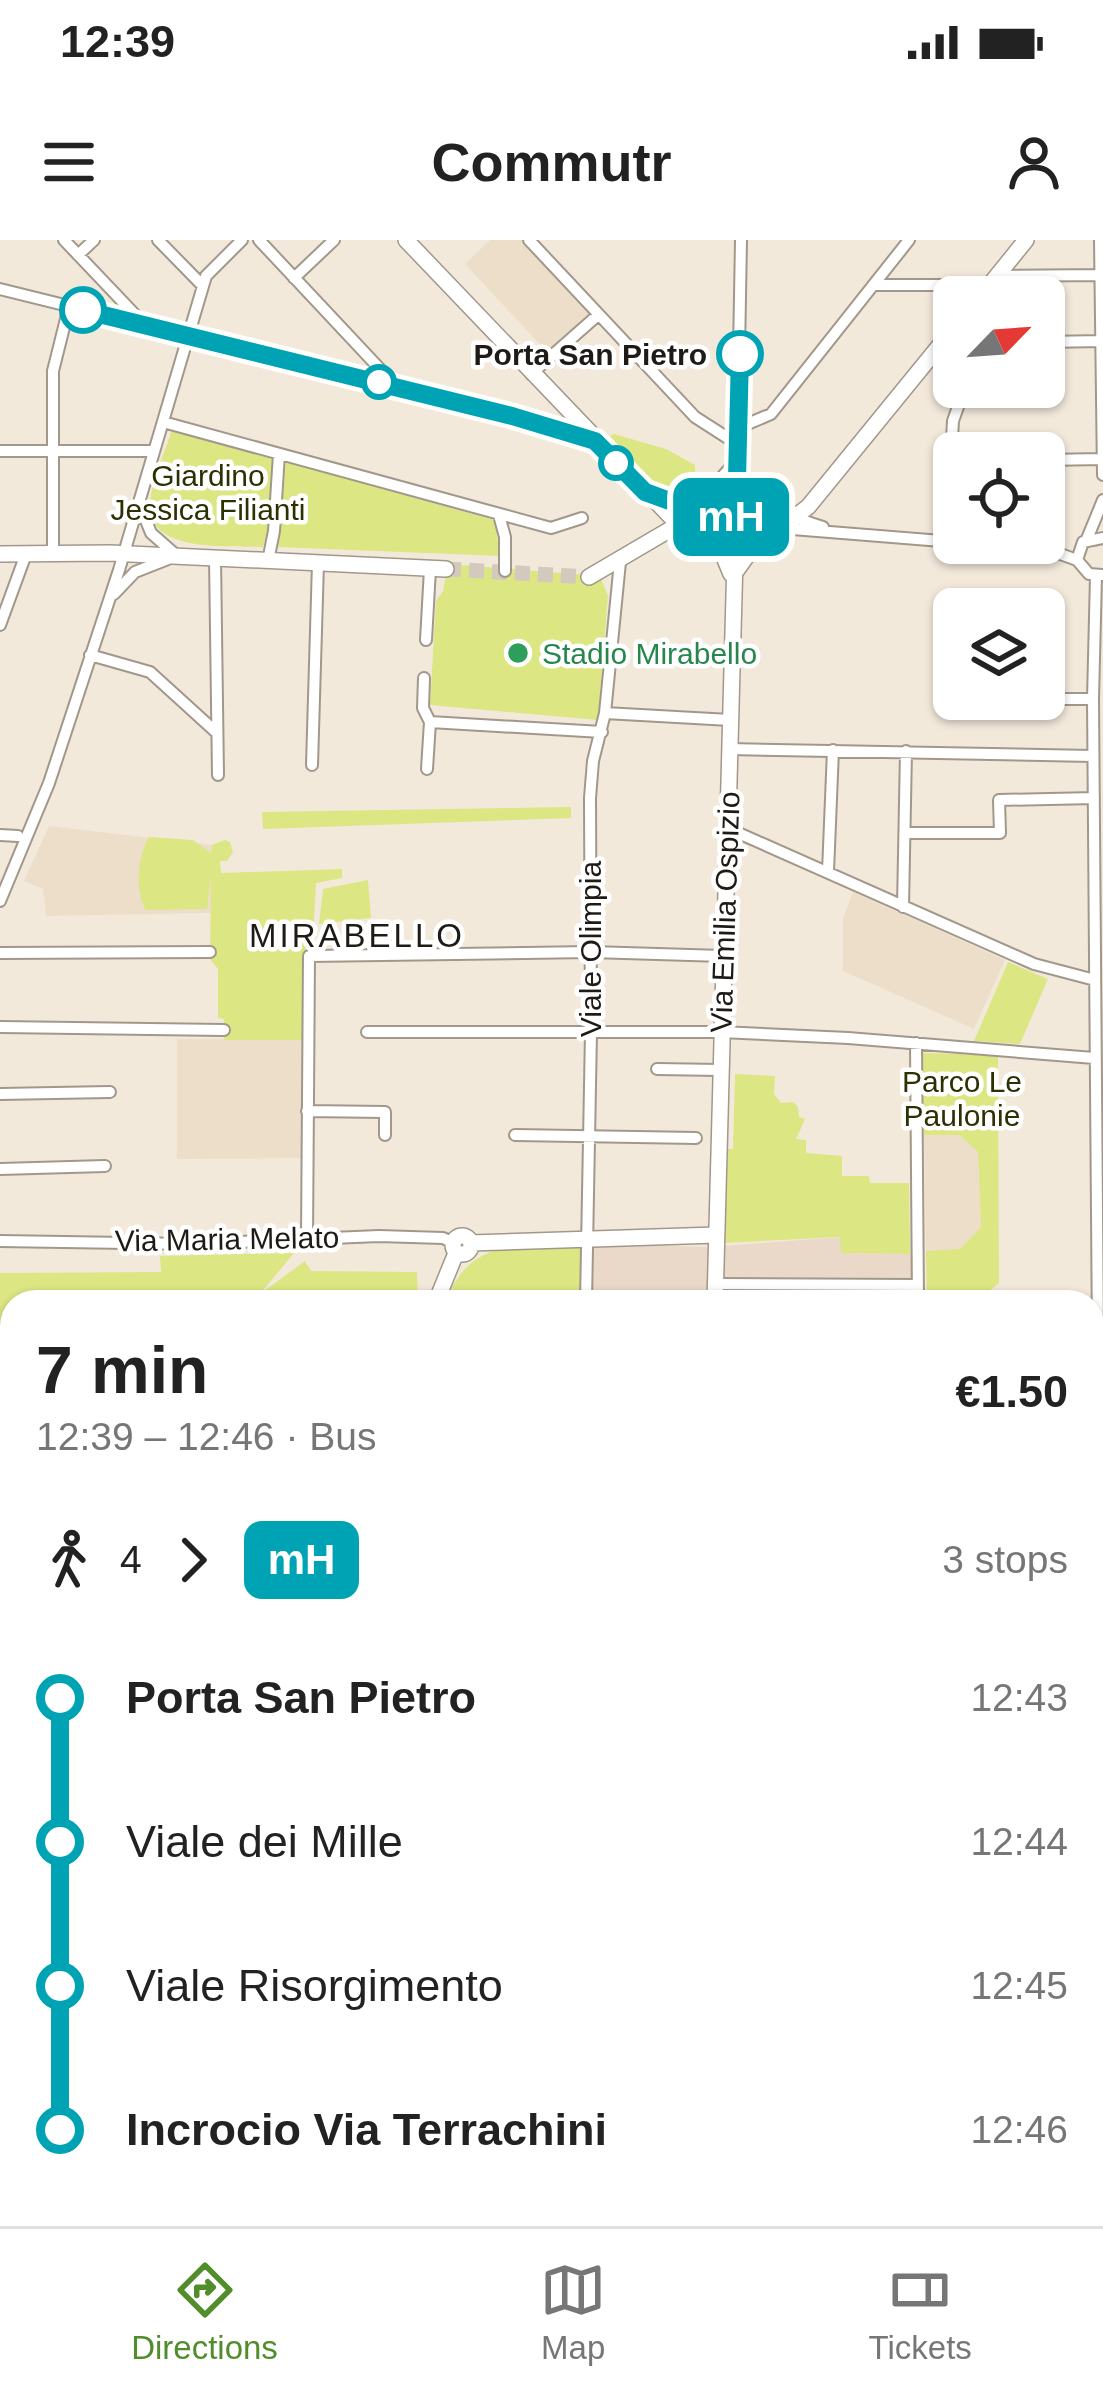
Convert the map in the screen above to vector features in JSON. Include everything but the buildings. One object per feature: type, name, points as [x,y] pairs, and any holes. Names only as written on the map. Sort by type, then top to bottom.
[{"type":"main road","points":[[406,240],[645,492],[724,557],[732,577]]},
{"type":"main road","points":[[996,276],[1026,240]]},
{"type":"main road","points":[[732,577],[754,546],[808,507],[933,354]]},
{"type":"main road","points":[[645,492],[725,510],[745,528],[782,525]]},
{"type":"main road","points":[[595,574],[686,524],[725,528],[736,521]]},
{"type":"main road","name":"Via Emilia Ospizio","points":[[716,1290],[736,521]]},
{"type":"main road","points":[[0,554],[124,554],[438,569]]},
{"type":"main road","name":"Via Maria Melato","points":[[460,1246],[586,1238],[716,1239]]},
{"type":"main road","points":[[441,1290],[460,1246]]},
{"type":"street","points":[[64,240],[144,325]]},
{"type":"street","points":[[78,255],[94,240]]},
{"type":"street","points":[[158,240],[203,286]]},
{"type":"street","points":[[0,901],[49,783],[124,554],[203,286],[210,269],[242,240]]},
{"type":"street","points":[[259,240],[398,388]]},
{"type":"street","points":[[294,278],[334,240]]},
{"type":"street","points":[[529,240],[700,421],[737,444]]},
{"type":"street","points":[[736,521],[740,240]]},
{"type":"street","points":[[738,428],[769,417],[909,240]]},
{"type":"street","points":[[1101,248],[1103,475]]},
{"type":"street","points":[[1065,279],[1102,275]]},
{"type":"street","points":[[874,285],[933,286]]},
{"type":"street","points":[[0,289],[537,422],[595,441]]},
{"type":"street","points":[[53,554],[53,371],[69,307]]},
{"type":"street","points":[[531,374],[598,315]]},
{"type":"street","points":[[1065,342],[1103,341]]},
{"type":"street","points":[[537,422],[556,425],[571,416]]},
{"type":"street","points":[[163,422],[553,528],[582,518]]},
{"type":"street","points":[[0,451],[154,451]]},
{"type":"street","points":[[268,561],[279,454]]},
{"type":"street","points":[[1065,460],[1103,459]]},
{"type":"street","points":[[737,460],[748,486],[771,506],[782,525],[933,540]]},
{"type":"street","points":[[686,524],[695,506],[737,460]]},
{"type":"street","points":[[108,601],[135,572],[178,556],[151,533],[139,500]]},
{"type":"street","points":[[1078,560],[1103,500]]},
{"type":"street","points":[[499,515],[505,572]]},
{"type":"street","points":[[1065,547],[1103,538]]},
{"type":"street","points":[[0,626],[26,554]]},
{"type":"street","points":[[1065,556],[1078,560],[1085,572],[1098,579],[1093,699],[1097,1290]]},
{"type":"street","points":[[214,558],[218,775]]},
{"type":"street","name":"Viale Olimpia","points":[[586,1290],[590,798],[605,713],[620,562]]},
{"type":"street","points":[[312,765],[318,563]]},
{"type":"street","points":[[426,640],[438,569]]},
{"type":"street","points":[[595,574],[615,598]]},
{"type":"street","points":[[89,655],[150,672],[216,732]]},
{"type":"street","points":[[424,678],[423,708],[430,722],[427,769]]},
{"type":"street","points":[[1065,699],[1093,699]]},
{"type":"street","points":[[605,713],[730,720]]},
{"type":"street","points":[[430,722],[602,732]]},
{"type":"street","points":[[729,748],[1093,756]]},
{"type":"street","points":[[828,872],[833,750]]},
{"type":"street","points":[[903,907],[906,751]]},
{"type":"street","points":[[905,833],[1000,833],[999,800],[1094,798]]},
{"type":"street","points":[[727,828],[1048,969],[1095,980]]},
{"type":"street","points":[[0,835],[18,836]]},
{"type":"street","points":[[0,953],[210,952]]},
{"type":"street","points":[[308,1239],[309,956],[591,952],[723,956]]},
{"type":"street","points":[[0,1027],[224,1030]]},
{"type":"street","points":[[368,1032],[722,1032],[1094,1058]]},
{"type":"street","points":[[916,1043],[917,1290]]},
{"type":"street","points":[[657,1070],[720,1070]]},
{"type":"street","points":[[0,1094],[110,1092]]},
{"type":"street","points":[[307,1111],[385,1112],[385,1135]]},
{"type":"street","points":[[515,1135],[696,1138]]},
{"type":"street","points":[[0,1169],[105,1166]]},
{"type":"street","name":"Via Maria Melato","points":[[0,1241],[190,1244],[379,1236],[442,1238],[460,1246]]},
{"type":"street","points":[[786,1290],[917,1285]]},
{"type":"shaded area","points":[[490,240],[525,240],[594,314],[550,355],[465,264]]},
{"type":"shaded area","points":[[49,826],[212,845],[211,913],[46,916],[43,889],[24,881]]},
{"type":"shaded area","points":[[853,892],[1005,960],[974,1029],[843,971],[843,918]]},
{"type":"shaded area","points":[[177,1039],[307,1040],[308,1158],[177,1159]]},
{"type":"shaded area","points":[[924,1135],[959,1135],[978,1152],[981,1227],[960,1250],[926,1251]]},
{"type":"shaded area","points":[[841,1237],[842,1253],[917,1254],[918,1290],[589,1290],[589,1243],[709,1247]]},
{"type":"green space","name":"Giardino Jessica Filianti","points":[[172,430],[273,459],[263,547],[189,543],[158,528],[151,514],[151,495]]},
{"type":"green space","points":[[610,436],[666,449],[695,465],[695,496],[658,484]]},
{"type":"green space","points":[[286,462],[495,520],[500,556],[278,547]]},
{"type":"green space","name":"Stadio Mirabello","points":[[448,564],[600,576],[608,596],[598,720],[430,705],[436,601]]},
{"type":"green space","points":[[571,807],[571,818],[263,829],[262,812]]},
{"type":"green space","points":[[149,837],[193,840],[211,853],[212,845],[230,842],[233,852],[227,861],[220,861],[221,873],[342,869],[342,878],[316,883],[307,1040],[224,1040],[224,1019],[218,1018],[218,969],[210,959],[211,876],[207,909],[146,910],[139,874]]},
{"type":"green space","points":[[368,880],[371,918],[319,924],[323,889]]},
{"type":"green space","points":[[1008,962],[1048,979],[1020,1044],[974,1041]]},
{"type":"green space","name":"Parco Le Paulonie","points":[[922,1053],[998,1055],[999,1283],[990,1290],[927,1290],[926,1251],[960,1249],[981,1227],[978,1152],[959,1135],[924,1135]]},
{"type":"green space","points":[[735,1074],[775,1076],[774,1094],[781,1103],[793,1102],[799,1117],[805,1119],[796,1139],[806,1140],[806,1153],[842,1156],[842,1176],[869,1176],[870,1183],[909,1183],[910,1254],[841,1253],[840,1237],[723,1243],[724,1149],[733,1149]]},
{"type":"green space","points":[[580,1244],[580,1290],[452,1290],[468,1266],[483,1255],[518,1246]]},
{"type":"green space","points":[[294,1253],[263,1290],[0,1290],[0,1273],[161,1272],[160,1256]]},
{"type":"green space","points":[[305,1261],[311,1271],[417,1272],[418,1290],[265,1290]]},
{"type":"tunnel","points":[[446,569],[589,577]]},
{"type":"bus line","name":"mH","points":[[83,310],[537,422],[595,441],[645,492],[675,503],[725,510],[736,521],[740,354]]},
{"type":"place","name":"Porta San Pietro","points":[[740,354]]},
{"type":"place","name":"Stadio Mirabello","points":[[518,653]]},
{"type":"district","name":"MIRABELLO","points":[[357,935]]}]
